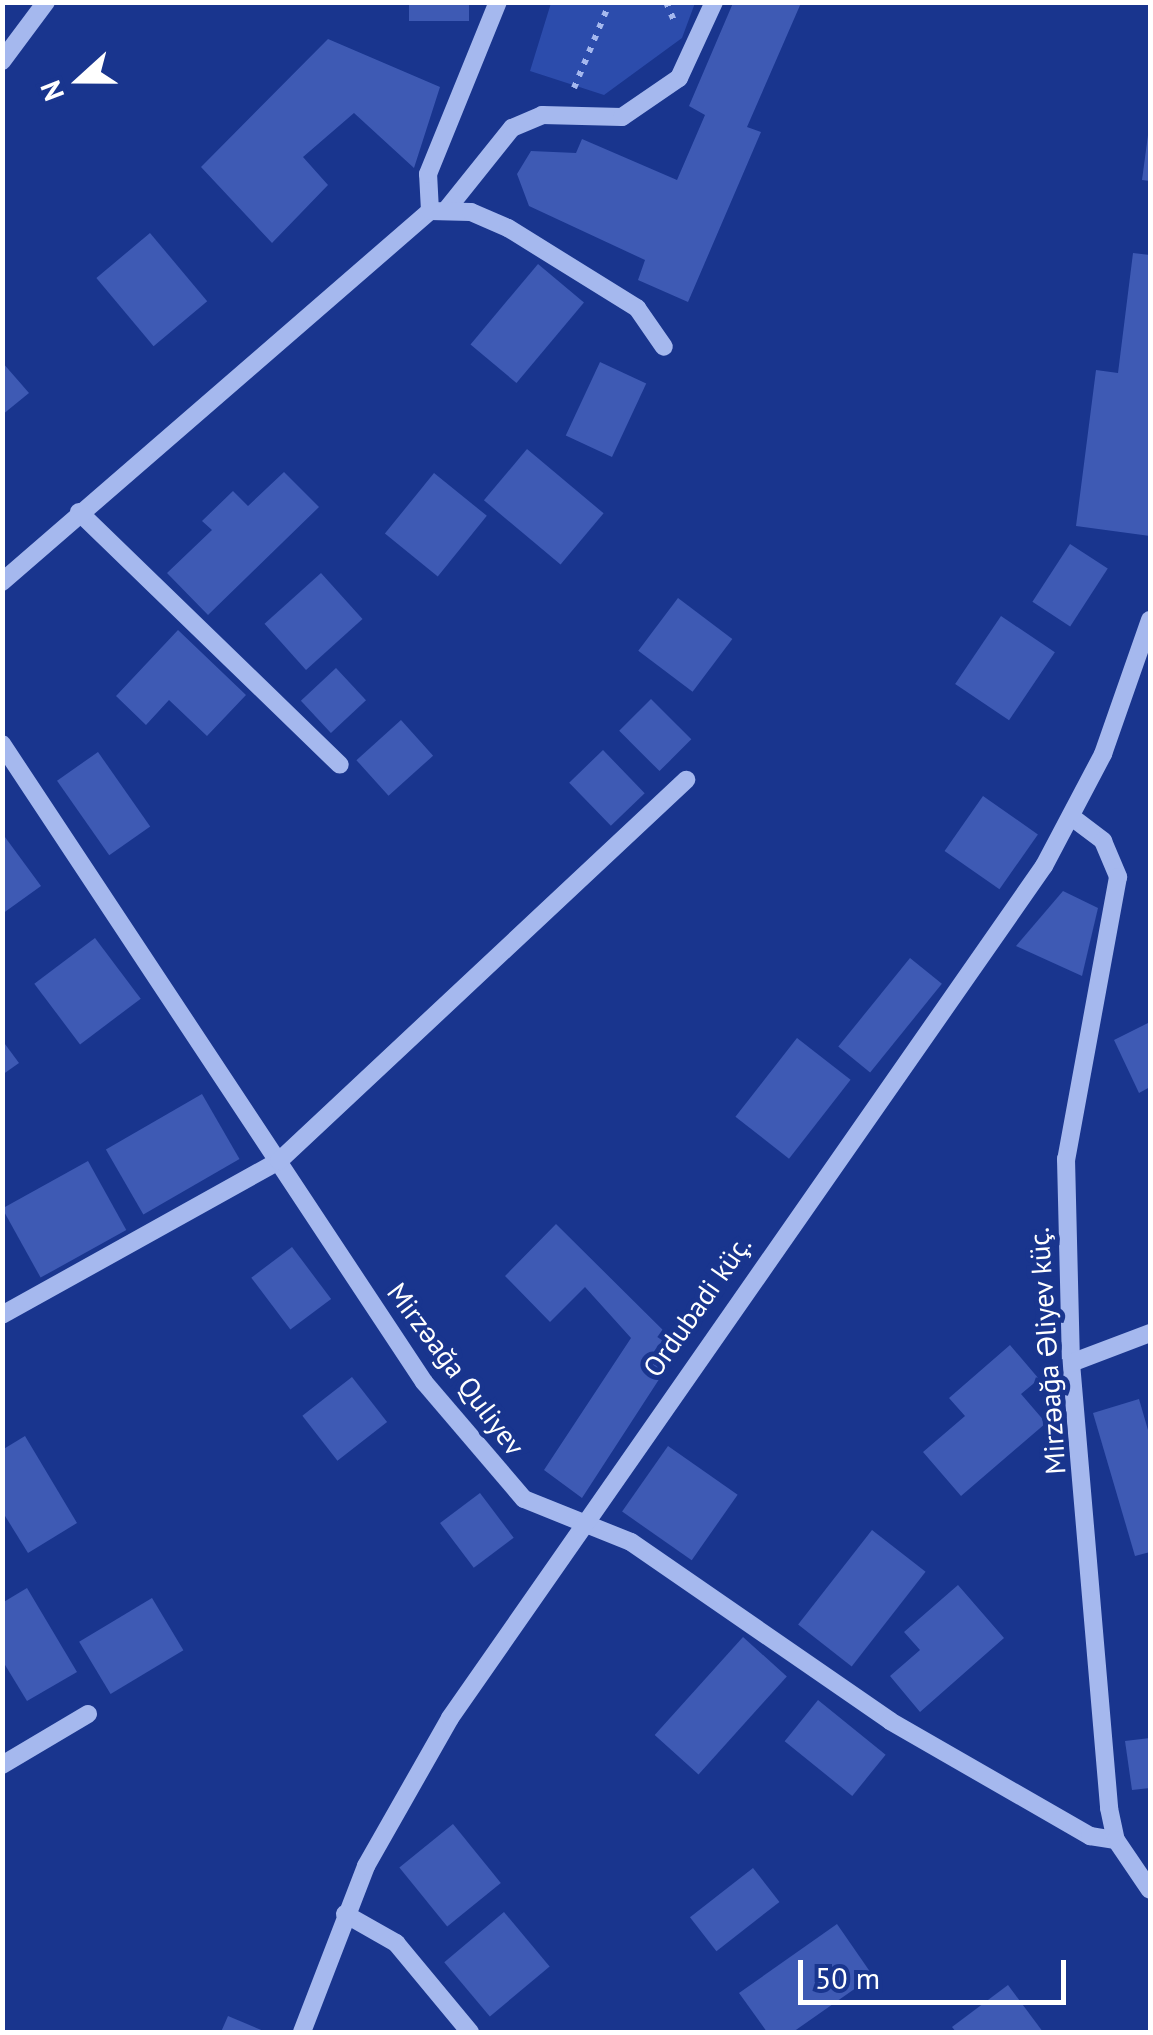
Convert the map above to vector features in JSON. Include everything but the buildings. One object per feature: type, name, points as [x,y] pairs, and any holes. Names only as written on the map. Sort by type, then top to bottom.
[{"type":"street","points":[[2,61],[46,2]]},
{"type":"street","points":[[438,210],[428,174],[498,2]]},
{"type":"street","points":[[2,582],[79,512],[438,210],[512,128],[542,116],[606,122],[678,78],[714,2]]},
{"type":"street","points":[[438,210],[508,228],[636,308],[664,348]]},
{"type":"street","points":[[79,512],[340,765]]},
{"type":"street","name":"Ordubadi küç.","points":[[302,2032],[345,1914],[450,1718],[1073,818],[1150,620]]},
{"type":"street","name":"Mirzəağa Quliyev","points":[[2,744],[458,1425],[524,1499],[580,1526],[631,1542],[890,1721],[1090,1836],[1116,1840]]},
{"type":"street","points":[[2,1316],[279,1161],[686,780]]},
{"type":"street","name":"Mirzəağa Əliyev küç.","points":[[1073,818],[1103,841],[1118,878],[1066,1159],[1071,1362],[1116,1840],[1150,1890]]},
{"type":"street","points":[[1071,1362],[1150,1333]]},
{"type":"street","points":[[2,1765],[88,1714]]},
{"type":"street","points":[[345,1914],[396,1943],[470,2032]]},
{"type":"path","points":[[574,88],[610,2]]},
{"type":"shaded area","points":[[551,2],[695,3],[682,38],[604,95],[530,71]]}]
